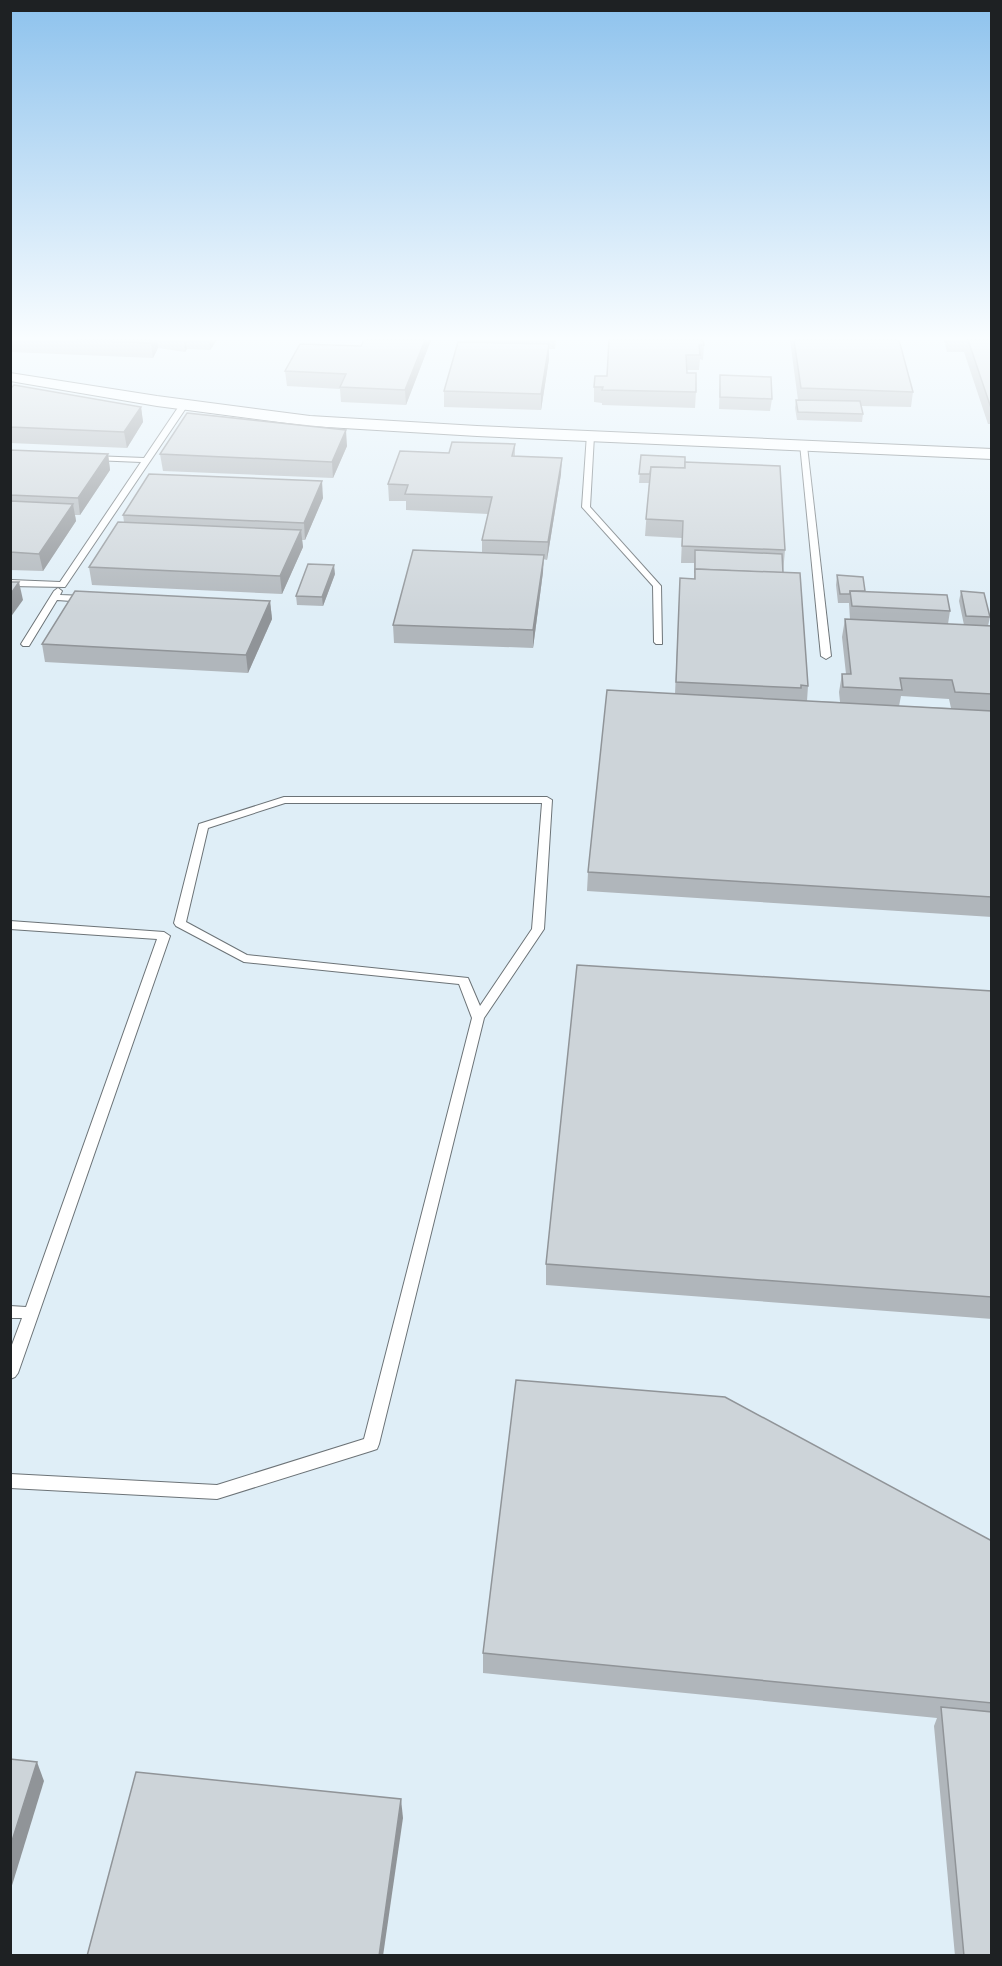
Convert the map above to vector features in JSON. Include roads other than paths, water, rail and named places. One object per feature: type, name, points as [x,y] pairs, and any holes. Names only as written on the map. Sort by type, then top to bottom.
[{"type":"street","points":[[511,432],[992,454]]},
{"type":"lane","points":[[26,644],[62,585],[165,432]]},
{"type":"lane","points":[[590,436],[586,507],[657,586],[659,642]]},
{"type":"lane","points":[[803,446],[826,656]]},
{"type":"lane","points":[[89,458],[145,460]]},
{"type":"lane","points":[[131,481],[143,481]]},
{"type":"lane","points":[[10,583],[62,585]]},
{"type":"lane","points":[[55,597],[102,599]]},
{"type":"lane","points":[[10,1481],[217,1492],[371,1444],[478,1018],[538,929],[547,800],[284,800],[203,826],[180,923],[244,958],[464,981],[478,1018]]},
{"type":"lane","points":[[10,925],[164,936],[11,1370]]},
{"type":"lane","points":[[10,1312],[32,1313]]}]
